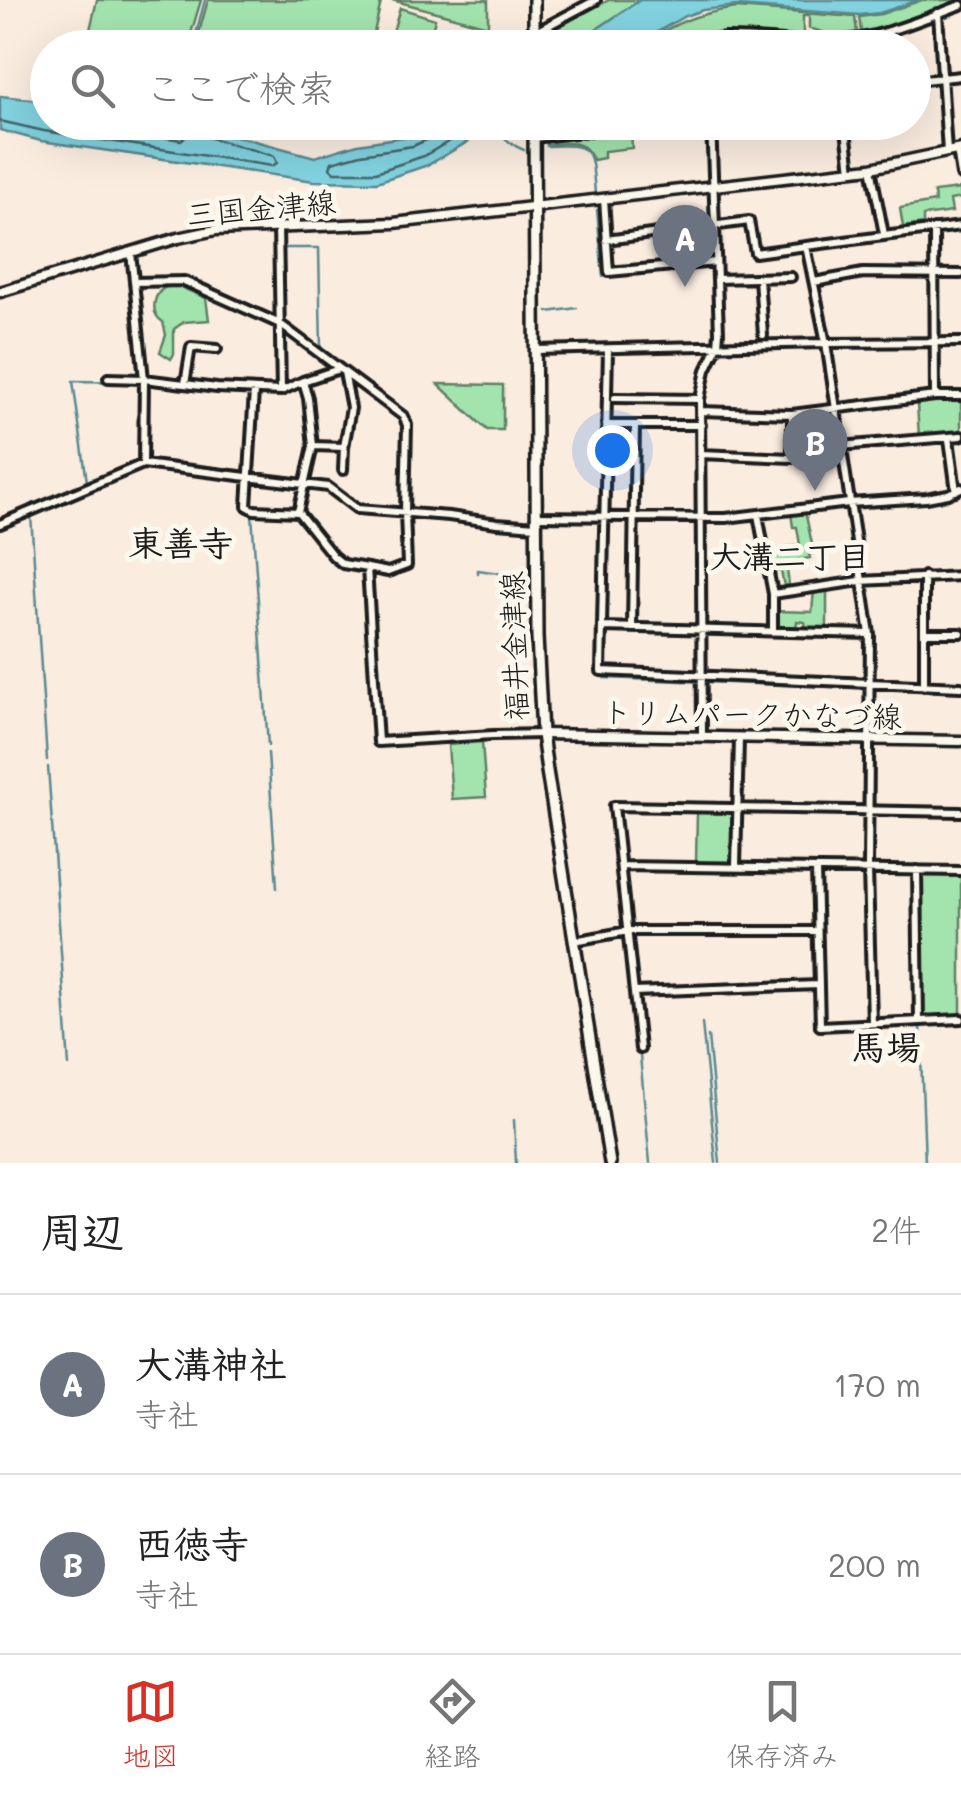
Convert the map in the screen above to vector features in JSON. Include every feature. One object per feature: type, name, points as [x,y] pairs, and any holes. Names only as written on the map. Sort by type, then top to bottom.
[{"type":"main road","points":[[534,0],[534,30]]},
{"type":"main road","name":"福井金津線","points":[[534,140],[537,637],[542,734],[610,1163]]},
{"type":"main road","name":"三国金津線","points":[[0,292],[216,230],[394,223],[534,208],[871,168],[955,150]]},
{"type":"main road","name":"トリムパークかなづ線","points":[[542,734],[961,741]]},
{"type":"street","points":[[551,30],[596,0]]},
{"type":"street","points":[[888,30],[961,5]]},
{"type":"street","points":[[938,14],[942,78],[961,176]]},
{"type":"street","points":[[931,79],[961,76]]},
{"type":"street","points":[[702,737],[700,399],[706,370],[718,345],[712,140]]},
{"type":"street","points":[[848,140],[851,170]]},
{"type":"street","points":[[871,168],[884,234]]},
{"type":"street","points":[[604,198],[609,272],[716,262]]},
{"type":"street","points":[[606,240],[749,222],[755,253],[961,226]]},
{"type":"street","points":[[278,226],[281,391]]},
{"type":"street","points":[[934,229],[934,396]]},
{"type":"street","points":[[806,246],[826,343],[870,634],[868,869],[872,1023]]},
{"type":"street","points":[[131,252],[144,379],[143,464]]},
{"type":"street","points":[[814,282],[863,273],[961,274]]},
{"type":"street","points":[[718,279],[791,277]]},
{"type":"street","points":[[760,278],[763,335]]},
{"type":"street","points":[[134,282],[184,281],[280,324],[402,416],[407,425],[407,565],[388,572],[343,564],[298,512],[254,510],[247,506],[254,391]]},
{"type":"street","points":[[535,350],[961,342]]},
{"type":"street","points":[[184,384],[192,347],[217,349]]},
{"type":"street","points":[[608,349],[601,671],[961,687]]},
{"type":"street","points":[[108,378],[281,391],[342,370]]},
{"type":"street","points":[[342,370],[351,408],[343,470]]},
{"type":"street","points":[[298,512],[313,446],[303,381]]},
{"type":"street","points":[[701,411],[792,414],[961,396]]},
{"type":"street","points":[[615,398],[700,399]]},
{"type":"street","points":[[701,454],[792,458],[792,414]]},
{"type":"street","points":[[606,424],[701,425]]},
{"type":"street","points":[[632,628],[635,425]]},
{"type":"street","points":[[840,446],[961,436]]},
{"type":"street","points":[[0,524],[143,464],[328,487],[358,510],[536,521],[758,515],[849,502],[926,498],[958,490],[949,439]]},
{"type":"street","points":[[313,446],[344,447]]},
{"type":"street","points":[[758,515],[773,594],[773,632]]},
{"type":"street","points":[[367,568],[378,742],[542,734]]},
{"type":"street","points":[[924,576],[924,686]]},
{"type":"street","points":[[773,594],[860,581],[961,576]]},
{"type":"street","points":[[602,627],[870,634]]},
{"type":"street","points":[[925,633],[961,633]]},
{"type":"street","points":[[736,867],[739,738]]},
{"type":"street","points":[[640,1050],[614,806],[961,812]]},
{"type":"street","points":[[622,866],[961,870]]},
{"type":"street","points":[[816,869],[820,1026],[961,1019]]},
{"type":"street","points":[[917,870],[919,1021]]},
{"type":"street","points":[[574,941],[628,932],[816,931]]},
{"type":"street","points":[[634,992],[818,985]]},
{"type":"green space","points":[[97,0],[201,0],[192,30],[90,30]]},
{"type":"green space","points":[[208,0],[381,2],[375,30],[200,30]]},
{"type":"green space","points":[[392,0],[488,0],[488,26]]},
{"type":"green space","points":[[609,0],[640,0],[595,30],[553,30]]},
{"type":"green space","points":[[922,0],[961,0],[877,30],[861,30],[859,17]]},
{"type":"green space","points":[[400,8],[435,19],[432,30],[394,30]]},
{"type":"green space","points":[[737,8],[855,17],[857,30],[816,30],[809,28],[809,16],[803,16],[803,30],[666,30],[707,14]]},
{"type":"green space","points":[[546,140],[632,140],[632,148],[604,151],[604,158],[593,160],[580,145],[547,145]]},
{"type":"green space","points":[[960,189],[961,198],[950,200],[952,212],[923,216],[923,224],[903,227],[900,208],[935,202],[934,192]]},
{"type":"green space","points":[[168,286],[178,286],[206,298],[209,320],[184,322],[174,329],[171,359],[160,352],[166,335],[154,308],[159,293]]},
{"type":"green space","points":[[438,384],[503,385],[503,430],[487,430]]},
{"type":"green space","points":[[961,398],[961,433],[919,438],[917,403]]},
{"type":"green space","points":[[805,511],[814,553],[809,554],[810,558],[786,562],[789,585],[784,586],[781,571],[771,572],[769,557],[787,554],[787,547],[800,545],[791,513]]},
{"type":"green space","points":[[827,588],[827,629],[806,630],[805,622],[797,621],[796,629],[776,628],[774,611],[812,612],[814,590]]},
{"type":"green space","points":[[482,742],[486,797],[452,799],[448,745]]},
{"type":"green space","points":[[697,810],[734,810],[734,862],[696,862]]},
{"type":"green space","points":[[921,875],[961,876],[961,1017],[923,1016]]},
{"type":"water","points":[[640,0],[919,0],[860,15],[737,6],[703,10],[661,30],[595,30]]},
{"type":"water","points":[[0,96],[30,99],[30,138],[0,130]]},
{"type":"water","points":[[37,140],[251,140],[315,157],[384,140],[471,140],[428,165],[377,182],[314,181]]},
{"type":"waterway","points":[[197,30],[205,0]]},
{"type":"waterway","points":[[507,140],[524,150]]},
{"type":"waterway","points":[[547,146],[574,146],[588,152],[595,193]]},
{"type":"waterway","points":[[597,210],[603,277]]},
{"type":"waterway","points":[[274,238],[274,248]]},
{"type":"waterway","points":[[282,248],[319,248],[321,350]]},
{"type":"waterway","points":[[548,312],[577,308]]},
{"type":"waterway","points":[[606,620],[612,355]]},
{"type":"waterway","points":[[131,463],[87,482],[73,381],[140,382]]},
{"type":"waterway","points":[[0,519],[82,485]]},
{"type":"waterway","points":[[252,514],[268,746]]},
{"type":"waterway","points":[[31,515],[47,760]]},
{"type":"waterway","points":[[478,573],[527,577]]},
{"type":"waterway","points":[[605,666],[606,635]]},
{"type":"waterway","points":[[604,678],[961,692]]},
{"type":"waterway","points":[[268,753],[277,888]]},
{"type":"waterway","points":[[48,767],[69,1066]]},
{"type":"waterway","points":[[702,1023],[716,1163]]},
{"type":"waterway","points":[[920,1028],[925,1163]]},
{"type":"waterway","points":[[708,1036],[720,1163]]},
{"type":"waterway","points":[[640,1056],[650,1163]]},
{"type":"waterway","points":[[514,1120],[516,1163]]},
{"type":"place","name":"大溝神社","points":[[685,287]]},
{"type":"place","name":"西徳寺","points":[[815,491]]},
{"type":"district","name":"東善寺","points":[[181,544]]},
{"type":"district","name":"大溝二丁目","points":[[790,557]]},
{"type":"district","name":"馬場","points":[[886,1048]]}]
